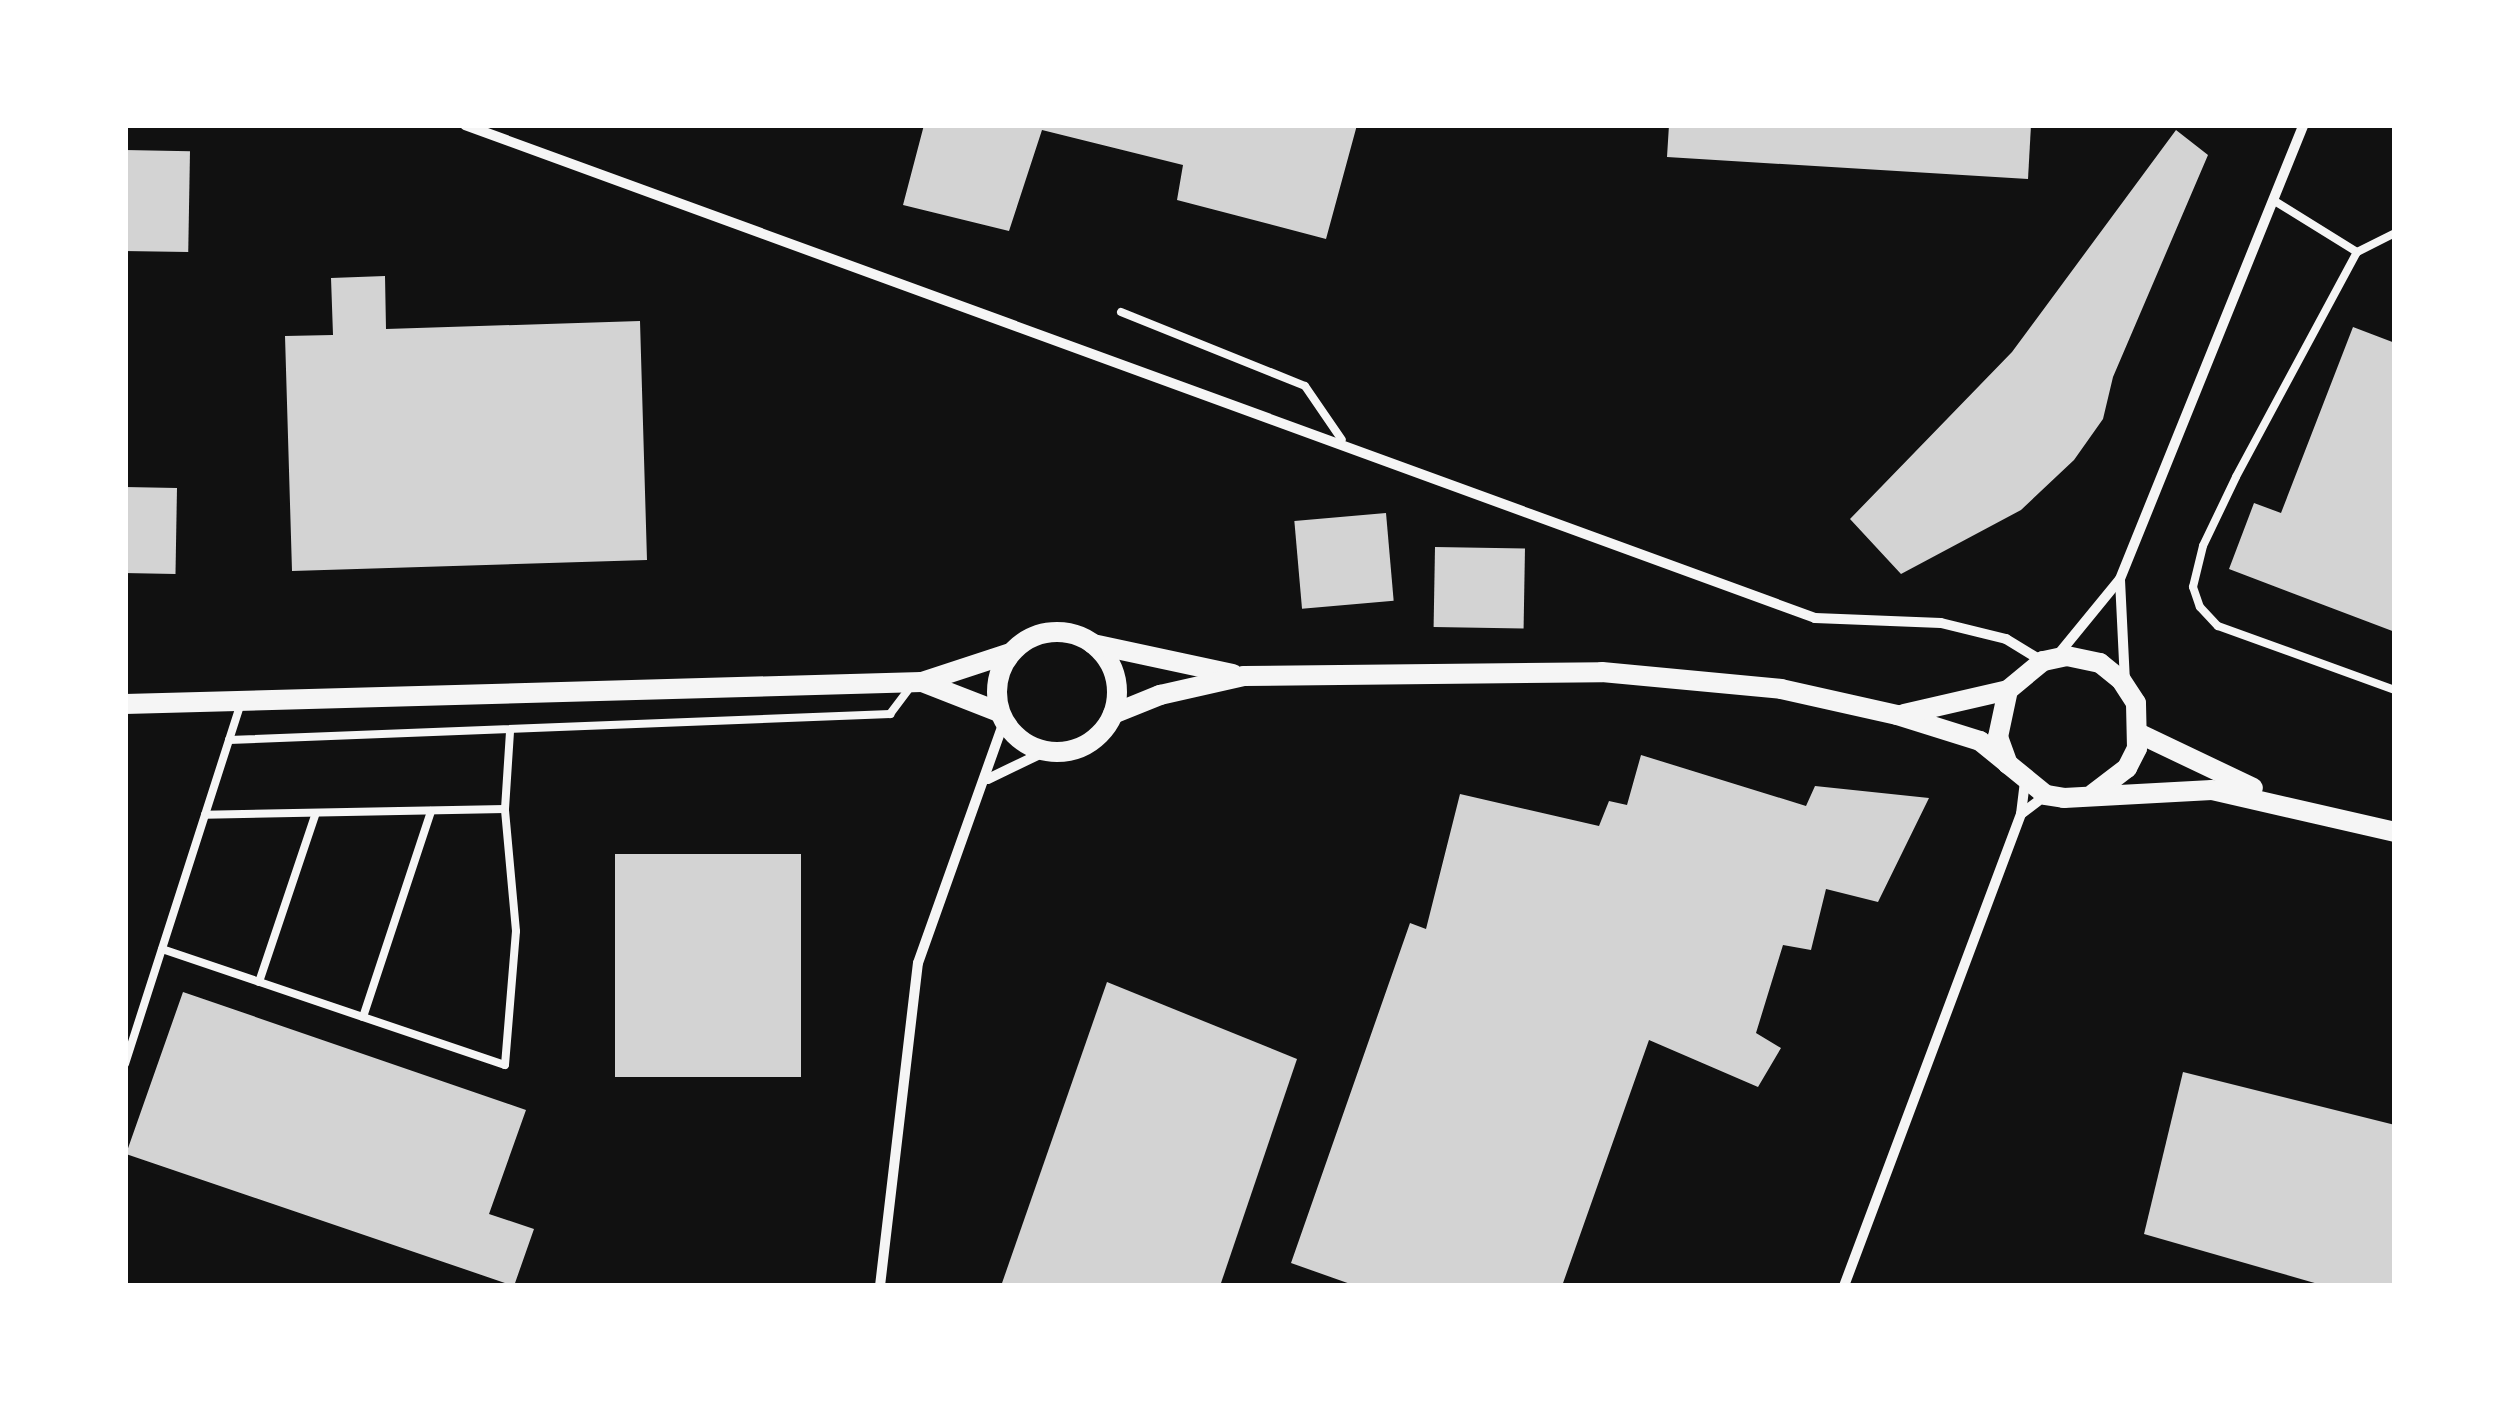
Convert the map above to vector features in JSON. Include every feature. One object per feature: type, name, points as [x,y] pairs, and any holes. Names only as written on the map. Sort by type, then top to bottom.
[{"type":"main road","points":[[125,704],[918,682],[1010,653],[1024,641],[1059,632],[1093,644],[1244,676]]},
{"type":"main road","points":[[1093,644],[1115,675],[1113,714]]},
{"type":"main road","points":[[1002,717],[996,692],[1010,653]]},
{"type":"main road","points":[[1897,715],[2014,684],[2048,660],[2100,663],[2125,686],[2140,734],[2127,768],[2093,794]]},
{"type":"main road","points":[[918,682],[1002,717],[1029,746],[1046,751],[1086,745],[1113,714],[1160,695],[1244,676],[1602,672],[1781,689],[1897,715],[1980,741],[2025,784],[2046,795],[2212,790],[2292,804],[2395,832]]},
{"type":"main road","points":[[2008,764],[1998,736],[2014,684]]},
{"type":"main road","points":[[2140,734],[2292,804]]},
{"type":"street","points":[[466,125],[1342,440],[1815,618],[1941,623],[2006,639],[2018,649],[2048,660],[2120,579],[2303,125]]},
{"type":"street","points":[[2120,579],[2125,686]]},
{"type":"street","points":[[2014,684],[2018,649]]},
{"type":"street","points":[[880,1286],[918,963],[988,779],[1002,717]]},
{"type":"street","points":[[988,779],[1046,751]]},
{"type":"street","points":[[1844,1286],[2022,814],[2025,784]]},
{"type":"street","points":[[2022,814],[2046,795]]},
{"type":"lane","points":[[2273,200],[2357,252]]},
{"type":"lane","points":[[2395,233],[2357,252],[2236,477],[2203,546],[2193,587],[2200,607],[2218,626],[2395,690]]},
{"type":"lane","points":[[1121,312],[1305,386],[1342,440]]},
{"type":"lane","points":[[230,740],[890,714],[918,682]]},
{"type":"lane","points":[[125,1064],[242,701]]},
{"type":"lane","points":[[162,949],[505,1065],[516,932],[505,809],[510,731]]},
{"type":"lane","points":[[206,812],[505,809]]},
{"type":"lane","points":[[363,1017],[431,810]]},
{"type":"lane","points":[[259,982],[316,813]]},
{"type":"building","points":[[924,125],[1357,125],[1326,239],[1177,200],[1183,165],[1042,130],[1009,231],[903,205]]},
{"type":"building","points":[[1669,125],[2031,125],[2028,179],[1667,157]]},
{"type":"building","points":[[2176,130],[2208,155],[2113,377],[2103,419],[2074,460],[2021,510],[1901,574],[1850,519],[2012,352]]},
{"type":"building","points":[[125,150],[190,151],[188,252],[125,251]]},
{"type":"building","points":[[385,276],[386,329],[640,321],[647,560],[292,571],[285,336],[333,335],[331,278]]},
{"type":"building","points":[[2353,327],[2395,343],[2395,632],[2229,569],[2254,503],[2281,513]]},
{"type":"building","points":[[125,487],[177,488],[175,574],[125,573]]},
{"type":"building","points":[[1386,513],[1394,601],[1302,609],[1294,521]]},
{"type":"building","points":[[1435,547],[1525,549],[1524,629],[1434,627]]},
{"type":"building","points":[[1641,755],[1806,806],[1815,786],[1929,798],[1878,902],[1826,889],[1811,950],[1783,945],[1756,1033],[1781,1048],[1758,1087],[1649,1040],[1562,1286],[1356,1286],[1291,1263],[1410,923],[1426,929],[1460,794],[1599,826],[1609,801],[1627,805]]},
{"type":"building","points":[[615,854],[801,854],[801,1077],[615,1077]]},
{"type":"building","points":[[1107,982],[1297,1059],[1220,1286],[1001,1286]]},
{"type":"building","points":[[183,992],[526,1110],[489,1214],[534,1229],[514,1286],[126,1154]]},
{"type":"building","points":[[2183,1072],[2395,1125],[2395,1286],[2325,1286],[2144,1234]]}]
